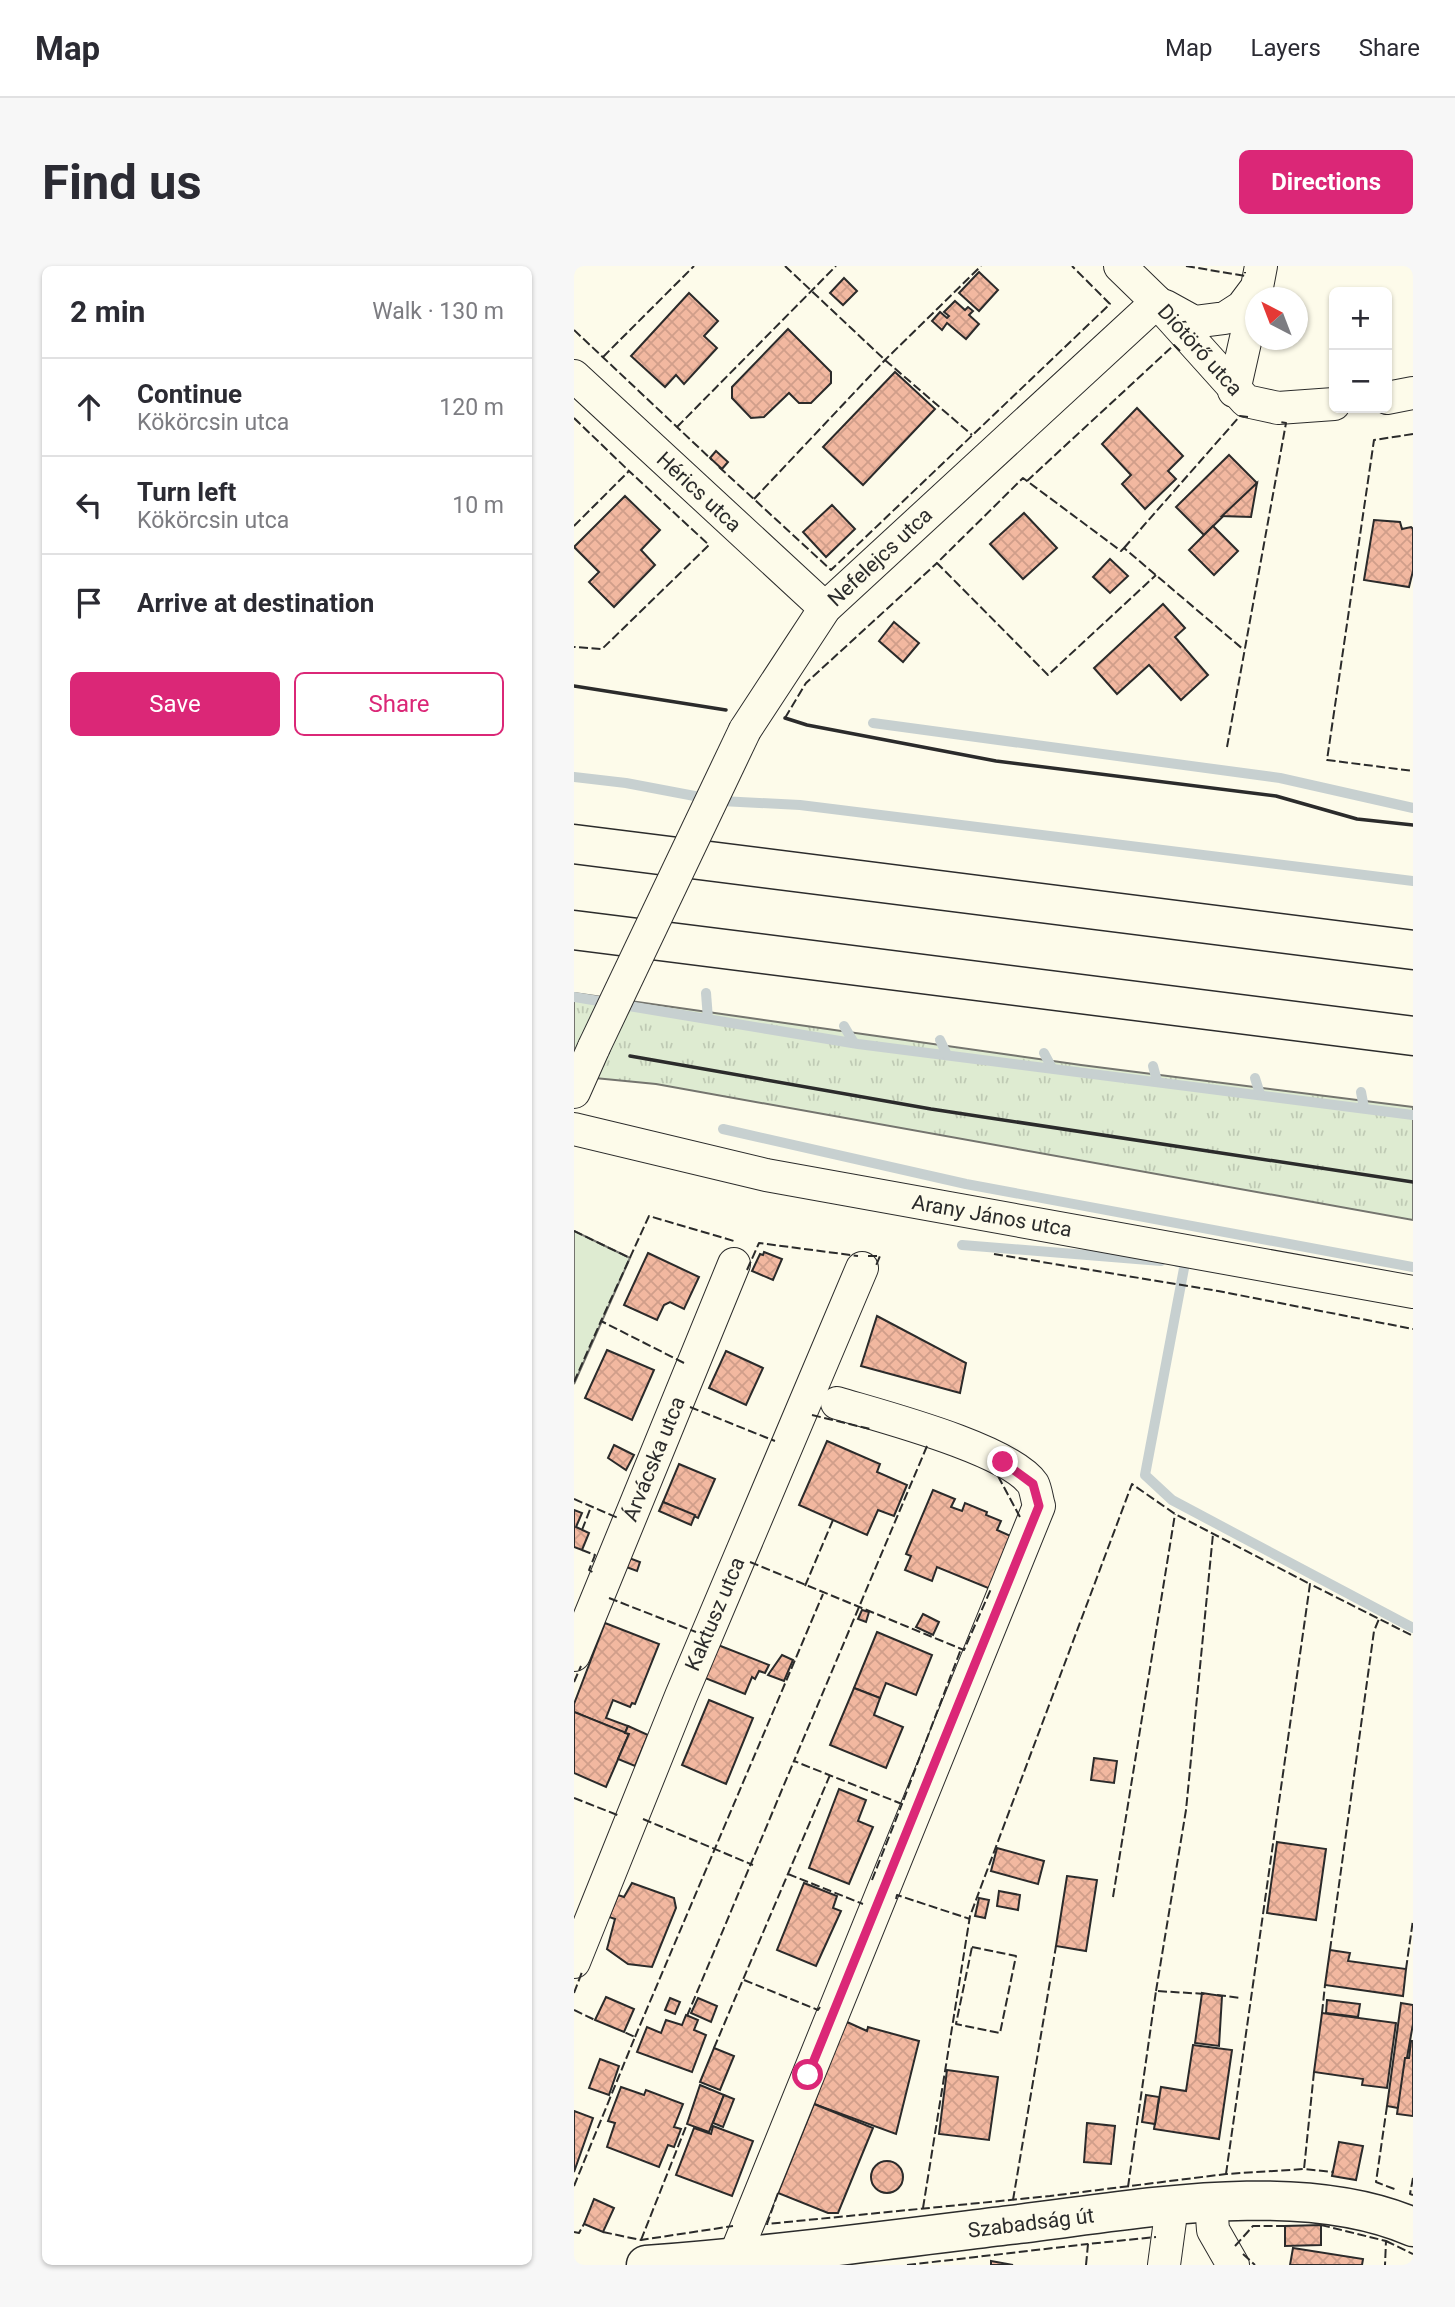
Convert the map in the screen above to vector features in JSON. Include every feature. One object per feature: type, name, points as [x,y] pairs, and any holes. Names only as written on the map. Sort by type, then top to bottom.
[{"type":"main road","points":[[574,844],[1413,950]]},
{"type":"main road","points":[[574,930],[1413,1036]]},
{"type":"main road","name":"Szabadság út","points":[[646,2265],[734,2258],[1211,2203],[1316,2203],[1381,2213],[1413,2227]]},
{"type":"street","name":"Diótörő utca","points":[[1120,266],[1157,302],[1234,391],[1246,401],[1262,406],[1329,404]]},
{"type":"street","points":[[1157,302],[1194,322],[1225,318],[1242,307],[1259,277]]},
{"type":"street","points":[[1234,391],[1259,277]]},
{"type":"street","name":"Nefelejcs utca","points":[[574,1092],[745,730],[825,608],[1157,302]]},
{"type":"street","name":"Hérics utca","points":[[574,376],[825,608]]},
{"type":"street","points":[[1392,397],[1413,393]]},
{"type":"street","name":"Arany János utca","points":[[574,1129],[766,1175],[1413,1292]]},
{"type":"street","name":"Árvácska utca","points":[[574,1655],[734,1264]]},
{"type":"street","name":"Kaktusz utca","points":[[574,1962],[681,1696],[862,1268]]},
{"type":"street","points":[[734,2258],[1039,1506],[1033,1484],[1003,1462],[937,1432],[837,1403]]},
{"type":"street","points":[[1211,2203],[1213,2230],[1233,2265]]},
{"type":"street","points":[[1164,2265],[1172,2206]]},
{"type":"green space","points":[[574,993],[1081,1065],[1413,1107],[1413,1220],[656,1084],[574,1076]]},
{"type":"green space","points":[[574,1231],[630,1258],[574,1384]]},
{"type":"building","points":[[979,272],[998,290],[979,311],[959,293]]},
{"type":"building","points":[[844,278],[857,291],[843,305],[830,293]]},
{"type":"building","points":[[689,293],[718,321],[704,336],[717,348],[684,384],[676,375],[665,387],[631,356]]},
{"type":"building","points":[[955,301],[965,310],[968,307],[973,311],[969,315],[979,324],[966,339],[947,323],[942,330],[932,321],[940,312],[947,318],[949,316],[944,312]]},
{"type":"building","points":[[788,329],[831,372],[831,383],[811,403],[799,403],[789,393],[764,417],[751,418],[732,398],[732,387]]},
{"type":"building","points":[[895,372],[935,409],[863,485],[823,447]]},
{"type":"building","points":[[1137,408],[1183,456],[1168,471],[1176,479],[1145,509],[1122,484],[1131,475],[1102,444]]},
{"type":"building","points":[[716,451],[728,462],[722,469],[710,458]]},
{"type":"building","points":[[1229,455],[1257,483],[1204,535],[1176,507]]},
{"type":"building","points":[[1257,483],[1251,517],[1222,516]]},
{"type":"building","points":[[625,496],[660,530],[641,550],[655,565],[614,607],[589,582],[599,572],[574,547]]},
{"type":"building","points":[[832,505],[855,529],[826,557],[803,532]]},
{"type":"building","points":[[1024,513],[1057,548],[1023,579],[990,544]]},
{"type":"building","points":[[1374,520],[1400,522],[1402,529],[1413,529],[1413,571],[1409,587],[1364,580]]},
{"type":"building","points":[[1213,526],[1238,551],[1214,575],[1189,550]]},
{"type":"building","points":[[1110,559],[1128,576],[1110,593],[1093,577]]},
{"type":"building","points":[[1163,604],[1185,628],[1175,637],[1208,675],[1181,700],[1149,665],[1117,694],[1094,668]]},
{"type":"building","points":[[894,622],[919,643],[903,662],[879,641]]},
{"type":"building","points":[[764,1252],[782,1259],[773,1280],[752,1271],[760,1254],[763,1255]]},
{"type":"building","points":[[648,1253],[699,1277],[684,1309],[670,1302],[664,1305],[657,1320],[624,1305]]},
{"type":"building","points":[[877,1316],[966,1363],[960,1393],[861,1366]]},
{"type":"building","points":[[607,1350],[654,1370],[632,1420],[585,1398]]},
{"type":"building","points":[[726,1351],[763,1368],[746,1405],[709,1388]]},
{"type":"building","points":[[827,1441],[880,1464],[877,1472],[907,1485],[894,1516],[878,1510],[867,1535],[799,1505]]},
{"type":"building","points":[[614,1445],[634,1455],[626,1470],[608,1458]]},
{"type":"building","points":[[679,1464],[715,1479],[698,1518],[663,1502]]},
{"type":"building","points":[[933,1490],[955,1499],[951,1507],[962,1511],[965,1503],[987,1512],[986,1515],[1001,1521],[997,1530],[1015,1538],[993,1590],[937,1567],[932,1581],[905,1570],[911,1556],[906,1554]]},
{"type":"building","points":[[663,1502],[695,1515],[691,1525],[659,1511]]},
{"type":"building","points":[[574,1510],[582,1513],[576,1527],[589,1533],[582,1550],[574,1547]]},
{"type":"building","points":[[629,1558],[640,1562],[637,1571],[626,1567]]},
{"type":"building","points":[[862,1610],[869,1612],[866,1622],[858,1619]]},
{"type":"building","points":[[923,1614],[939,1622],[933,1635],[916,1627]]},
{"type":"building","points":[[605,1623],[659,1644],[635,1704],[632,1703],[630,1707],[613,1700],[606,1718],[628,1726],[625,1733],[574,1712],[574,1704]]},
{"type":"building","points":[[877,1632],[932,1655],[916,1695],[886,1683],[880,1698],[854,1688]]},
{"type":"building","points":[[718,1645],[769,1665],[765,1673],[759,1671],[755,1679],[752,1677],[745,1694],[705,1678]]},
{"type":"building","points":[[782,1655],[793,1660],[784,1681],[768,1675]]},
{"type":"building","points":[[854,1688],[880,1698],[874,1715],[903,1727],[886,1768],[830,1745]]},
{"type":"building","points":[[709,1700],[753,1718],[726,1784],[682,1765]]},
{"type":"building","points":[[574,1712],[629,1734],[606,1787],[574,1773]]},
{"type":"building","points":[[628,1726],[648,1735],[635,1766],[618,1759],[629,1734],[625,1733]]},
{"type":"building","points":[[1094,1758],[1117,1761],[1114,1783],[1091,1780]]},
{"type":"building","points":[[839,1789],[866,1800],[858,1821],[873,1827],[849,1884],[809,1868]]},
{"type":"building","points":[[1277,1842],[1326,1849],[1316,1920],[1267,1913]]},
{"type":"building","points":[[997,1848],[1044,1861],[1038,1884],[991,1871]]},
{"type":"building","points":[[1067,1876],[1097,1880],[1086,1951],[1056,1946]]},
{"type":"building","points":[[632,1883],[674,1898],[676,1908],[652,1967],[628,1964],[607,1949],[615,1919],[609,1917],[618,1895],[624,1897]]},
{"type":"building","points":[[804,1883],[837,1896],[833,1908],[841,1911],[816,1966],[777,1950]]},
{"type":"building","points":[[999,1891],[1020,1895],[1018,1910],[997,1906]]},
{"type":"building","points":[[979,1898],[989,1900],[985,1918],[975,1916]]},
{"type":"building","points":[[1330,1950],[1350,1953],[1348,1961],[1406,1969],[1403,1996],[1325,1985]]},
{"type":"building","points":[[1202,1993],[1222,1996],[1219,2046],[1195,2043]]},
{"type":"building","points":[[606,1997],[634,2009],[624,2032],[595,2020]]},
{"type":"building","points":[[670,1998],[680,2002],[675,2014],[665,2010]]},
{"type":"building","points":[[698,1998],[717,2006],[711,2022],[691,2013]]},
{"type":"building","points":[[1327,2000],[1360,2004],[1358,2017],[1326,2013]]},
{"type":"building","points":[[1401,2003],[1413,2005],[1413,2024],[1398,2108],[1387,2106]]},
{"type":"building","points":[[1322,2013],[1396,2023],[1387,2088],[1362,2085],[1363,2079],[1314,2072]]},
{"type":"building","points":[[686,2015],[698,2020],[694,2030],[706,2035],[692,2072],[637,2052],[647,2027],[661,2033],[666,2020],[682,2025]]},
{"type":"building","points":[[847,2022],[867,2031],[868,2027],[919,2041],[896,2134],[814,2104],[829,2060]]},
{"type":"building","points":[[1411,2041],[1413,2116],[1397,2114],[1405,2058],[1409,2058]]},
{"type":"building","points":[[1193,2045],[1232,2050],[1219,2139],[1154,2129],[1161,2087],[1186,2091]]},
{"type":"building","points":[[714,2048],[734,2056],[720,2090],[700,2082]]},
{"type":"building","points":[[600,2059],[619,2066],[609,2095],[589,2088]]},
{"type":"building","points":[[947,2070],[998,2077],[989,2140],[939,2134]]},
{"type":"building","points":[[700,2085],[724,2095],[709,2132],[687,2124]]},
{"type":"building","points":[[621,2087],[644,2095],[646,2090],[683,2104],[674,2127],[681,2129],[674,2147],[668,2145],[659,2167],[607,2147],[615,2123],[608,2121]]},
{"type":"building","points":[[724,2095],[734,2099],[723,2127],[713,2123]]},
{"type":"building","points":[[1146,2095],[1159,2097],[1155,2124],[1142,2122]]},
{"type":"building","points":[[814,2104],[873,2128],[838,2213],[828,2213],[778,2193]]},
{"type":"building","points":[[574,2111],[593,2118],[574,2172]]},
{"type":"building","points":[[1087,2123],[1115,2126],[1111,2164],[1084,2162]]},
{"type":"building","points":[[713,2126],[753,2141],[732,2196],[676,2175],[694,2128],[711,2134]]},
{"type":"building","points":[[1339,2142],[1363,2146],[1356,2180],[1332,2176]]},
{"type":"building","points":[[887,2161],[898,2166],[903,2177],[898,2188],[887,2193],[876,2188],[871,2177],[876,2166]]},
{"type":"building","points":[[594,2199],[614,2208],[603,2232],[584,2224]]},
{"type":"building","points":[[1321,2225],[1321,2245],[1285,2246],[1285,2226]]},
{"type":"building","points":[[1293,2248],[1363,2259],[1362,2265],[1290,2265]]},
{"type":"building","points":[[991,2261],[1013,2265],[991,2265]]},
{"type":"waterway","points":[[873,723],[1280,778],[1413,808]]},
{"type":"waterway","points":[[574,777],[626,783],[721,801],[800,805],[1413,881]]},
{"type":"waterway","points":[[706,993],[708,1019]]},
{"type":"waterway","points":[[574,997],[858,1044],[1413,1115]]},
{"type":"waterway","points":[[844,1026],[854,1043]]},
{"type":"waterway","points":[[940,1040],[947,1055]]},
{"type":"waterway","points":[[1044,1053],[1052,1068]]},
{"type":"waterway","points":[[1153,1066],[1157,1081]]},
{"type":"waterway","points":[[1255,1078],[1260,1094]]},
{"type":"waterway","points":[[1361,1092],[1364,1108]]},
{"type":"waterway","points":[[723,1129],[966,1184],[1413,1267]]},
{"type":"waterway","points":[[962,1245],[1161,1261]]},
{"type":"waterway","points":[[1177,1262],[1185,1263],[1145,1475],[1172,1500],[1413,1628]]},
{"type":"fence","points":[[603,357],[694,266]]},
{"type":"fence","points":[[785,266],[885,360],[972,435]]},
{"type":"fence","points":[[677,427],[836,266]]},
{"type":"fence","points":[[754,499],[885,360],[981,266]]},
{"type":"fence","points":[[719,467],[831,570],[1110,304],[1072,266]]},
{"type":"fence","points":[[1186,266],[1245,276],[1245,272]]},
{"type":"fence","points":[[574,330],[712,460]]},
{"type":"fence","points":[[1180,351],[1174,345],[1027,481],[1121,551],[1124,548],[1244,650]]},
{"type":"fence","points":[[1124,548],[1240,416],[1248,417]]},
{"type":"fence","points":[[574,418],[629,471]]},
{"type":"fence","points":[[1227,747],[1286,423],[1279,422]]},
{"type":"fence","points":[[1413,434],[1374,440],[1327,760],[1413,771]]},
{"type":"fence","points":[[574,526],[629,471],[709,545],[602,649],[574,647]]},
{"type":"fence","points":[[1027,481],[1023,478],[937,563],[1048,675],[1156,575]]},
{"type":"fence","points":[[785,718],[806,683],[937,563]]},
{"type":"fence","points":[[684,1363],[601,1321],[649,1216],[734,1241]]},
{"type":"fence","points":[[574,1231],[630,1258]]},
{"type":"fence","points":[[747,1270],[759,1243],[858,1256]]},
{"type":"fence","points":[[994,1254],[1218,1291],[1413,1329]]},
{"type":"fence","points":[[868,1256],[880,1256],[875,1268]]},
{"type":"fence","points":[[574,1382],[601,1321]]},
{"type":"fence","points":[[690,1407],[775,1441]]},
{"type":"fence","points":[[812,1415],[870,1429]]},
{"type":"fence","points":[[927,1446],[794,1761],[902,1804],[961,1649]]},
{"type":"fence","points":[[998,1476],[1021,1519]]},
{"type":"fence","points":[[923,2208],[970,1916],[1132,1484],[1175,1514],[1310,1584]]},
{"type":"fence","points":[[574,1499],[618,1518]]},
{"type":"fence","points":[[582,1530],[591,1507]]},
{"type":"fence","points":[[1113,1897],[1175,1514]]},
{"type":"fence","points":[[805,1586],[833,1520]]},
{"type":"fence","points":[[1156,1991],[1186,1810],[1213,1534]]},
{"type":"fence","points":[[582,1550],[595,1555],[589,1570],[594,1573]]},
{"type":"fence","points":[[750,1562],[964,1650],[991,1589]]},
{"type":"fence","points":[[1226,2174],[1310,1584],[1413,1636]]},
{"type":"fence","points":[[635,2037],[823,1594]]},
{"type":"fence","points":[[609,1598],[696,1632]]},
{"type":"fence","points":[[1330,1950],[1374,1631],[1379,1619]]},
{"type":"fence","points":[[574,1682],[581,1666]]},
{"type":"fence","points":[[687,2016],[794,1761]]},
{"type":"fence","points":[[714,2048],[830,1775]]},
{"type":"fence","points":[[574,1798],[620,1816]]},
{"type":"fence","points":[[872,1880],[902,1804]]},
{"type":"fence","points":[[643,1819],[753,1865]]},
{"type":"fence","points":[[788,1874],[863,1904]]},
{"type":"fence","points":[[896,1899],[897,1895],[970,1919]]},
{"type":"fence","points":[[1406,1969],[1413,1920]]},
{"type":"fence","points":[[1013,2200],[1056,1946]]},
{"type":"fence","points":[[972,1947],[1016,1956],[1000,2033],[956,2024],[972,1947]]},
{"type":"fence","points":[[574,1993],[582,1972]]},
{"type":"fence","points":[[744,1980],[818,2010],[820,2007]]},
{"type":"fence","points":[[1322,2013],[1325,1985]]},
{"type":"fence","points":[[1128,2187],[1156,1991],[1206,1994]]},
{"type":"fence","points":[[1217,1995],[1241,1998]]},
{"type":"fence","points":[[574,2010],[595,2020]]},
{"type":"fence","points":[[574,2186],[635,2037],[624,2032]]},
{"type":"fence","points":[[1314,2072],[1304,2169],[1334,2172]]},
{"type":"fence","points":[[1387,2106],[1376,2182],[1397,2190]]},
{"type":"fence","points":[[641,2240],[687,2124]]},
{"type":"fence","points":[[778,2193],[767,2224],[1050,2196],[1226,2174],[1304,2169]]},
{"type":"fence","points":[[1413,2178],[1410,2194],[1413,2195]]},
{"type":"fence","points":[[574,2232],[579,2233],[584,2224]]},
{"type":"fence","points":[[1321,2225],[1386,2241],[1385,2265]]},
{"type":"fence","points":[[603,2232],[641,2240],[733,2226]]},
{"type":"fence","points":[[1235,2246],[1253,2226],[1285,2226]]},
{"type":"fence","points":[[1086,2265],[1088,2244],[1156,2237]]},
{"type":"fence","points":[[1386,2241],[1413,2254]]},
{"type":"fence","points":[[907,2265],[1088,2244]]},
{"type":"fence","points":[[1243,2254],[1255,2265]]},
{"type":"wall","points":[[574,686],[726,710]]},
{"type":"wall","points":[[785,718],[807,725],[996,761],[1276,796],[1357,819],[1413,825]]},
{"type":"wall","points":[[630,1056],[931,1109],[1413,1182]]},
{"type":"route","points":[[808,2075],[1039,1506],[1033,1484],[1003,1462]]}]
